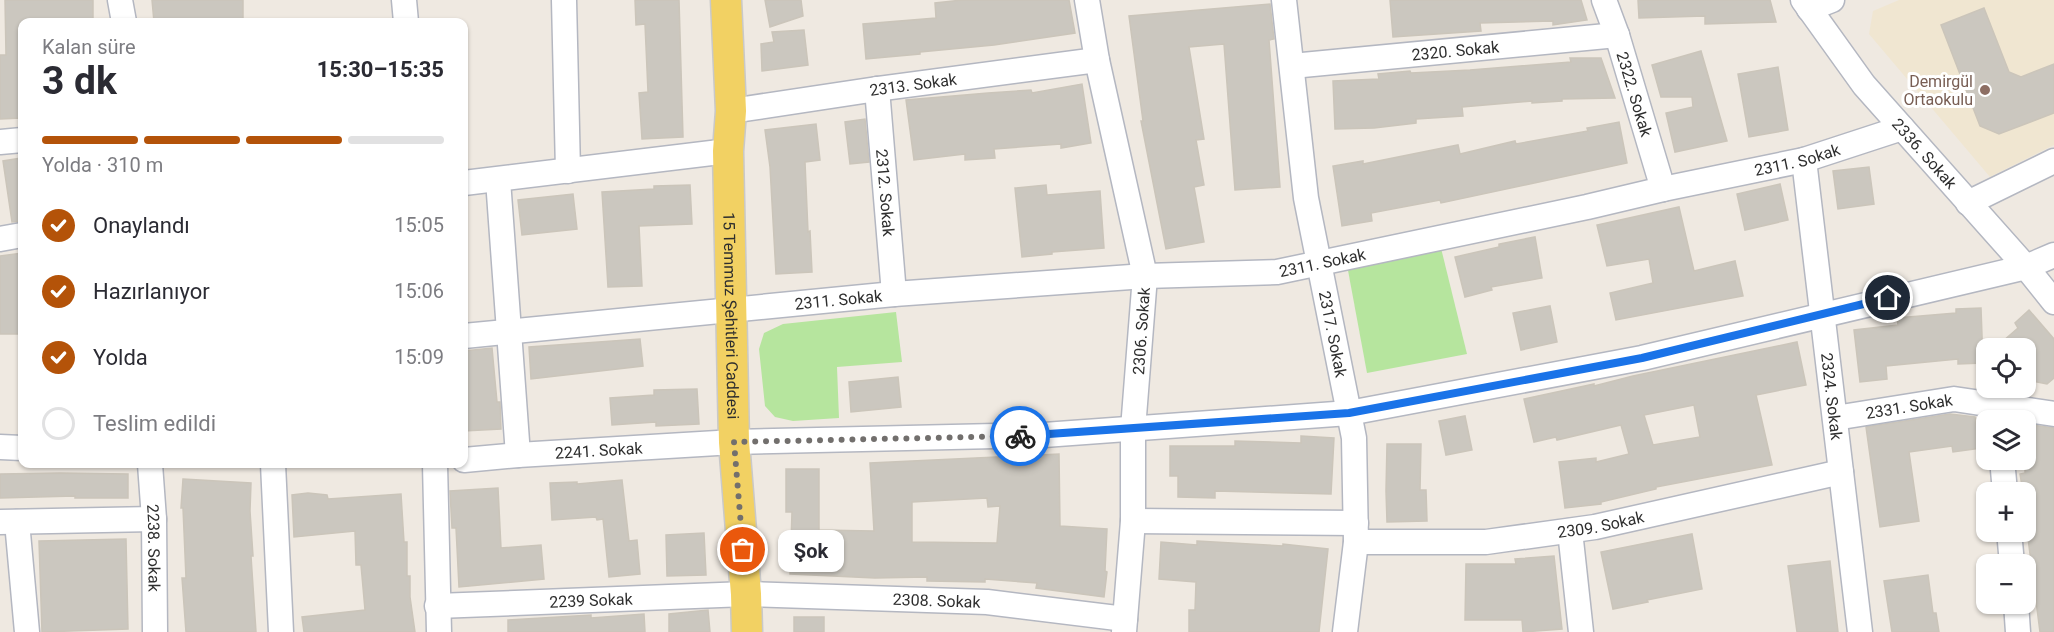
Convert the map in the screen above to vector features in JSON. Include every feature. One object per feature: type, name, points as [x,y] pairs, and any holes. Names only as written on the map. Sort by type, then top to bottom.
[{"type":"main road","name":"15 Temmuz Şehitleri Caddesi","points":[[726,0],[731,111],[728,151],[734,442],[747,632]]},
{"type":"street","points":[[120,0],[123,18]]},
{"type":"street","points":[[404,0],[406,18]]},
{"type":"street","points":[[564,0],[568,171]]},
{"type":"street","name":"2306. Sokak","points":[[1087,0],[1097,60],[1145,276],[1133,429],[1133,521],[1124,625]]},
{"type":"street","name":"2317. Sokak","points":[[1284,0],[1306,198],[1354,438],[1356,533],[1346,632]]},
{"type":"street","name":"2322. Sokak","points":[[1604,0],[1617,35],[1663,189]]},
{"type":"street","points":[[1806,4],[1832,0]]},
{"type":"street","name":"2336. Sokak","points":[[1806,4],[1864,85],[2026,267],[2054,302]]},
{"type":"street","name":"2320. Sokak","points":[[1293,66],[1617,35]]},
{"type":"street","name":"2313. Sokak","points":[[731,111],[1097,60]]},
{"type":"street","name":"2312. Sokak","points":[[877,89],[894,294]]},
{"type":"street","name":"2311. Sokak","points":[[468,336],[894,294],[1145,276],[1277,272],[1804,160],[1902,128]]},
{"type":"street","points":[[0,142],[18,140]]},
{"type":"street","points":[[468,183],[728,151]]},
{"type":"street","name":"2324. Sokak","points":[[1804,160],[1860,632]]},
{"type":"street","points":[[1968,202],[2054,161]]},
{"type":"street","points":[[498,180],[518,455]]},
{"type":"street","points":[[0,239],[18,236]]},
{"type":"street","name":"2241. Sokak","points":[[468,460],[734,442],[1044,435],[1349,413],[1642,358],[2026,267],[2054,255]]},
{"type":"street","name":"2331. Sokak","points":[[1835,418],[1954,399],[1989,410]]},
{"type":"street","name":"2331. Sokak","points":[[2036,414],[2054,414]]},
{"type":"street","points":[[0,447],[18,448]]},
{"type":"street","name":"2238. Sokak","points":[[150,468],[154,519],[155,632]]},
{"type":"street","points":[[273,468],[280,632]]},
{"type":"street","points":[[435,468],[439,632]]},
{"type":"street","name":"2309. Sokak","points":[[1133,521],[1486,542],[1595,527],[1841,472]]},
{"type":"street","points":[[27,632],[9,522],[154,519]]},
{"type":"street","points":[[1570,531],[1581,632]]},
{"type":"street","name":"2239 Sokak","points":[[437,606],[746,594]]},
{"type":"street","name":"2308. Sokak","points":[[746,594],[987,602],[1124,625]]},
{"type":"street","points":[[2017,614],[2019,632]]},
{"type":"shaded area","name":"Demirgül Ortaokulu","points":[[1899,0],[2054,0],[2054,145],[1990,177],[1869,34],[1873,11]]},
{"type":"green space","points":[[1440,244],[1467,354],[1367,373],[1347,265]]},
{"type":"green space","points":[[896,312],[902,362],[837,367],[839,418],[793,421],[775,417],[765,406],[759,349],[764,333],[783,324]]},
{"type":"building","points":[[5,0],[93,0],[93,18],[18,18],[18,118],[0,119],[0,55],[6,55]]},
{"type":"building","points":[[152,0],[243,0],[243,18],[154,18]]},
{"type":"building","points":[[635,0],[679,0],[683,137],[642,139],[639,93],[648,92],[645,24],[636,25]]},
{"type":"building","points":[[765,0],[801,0],[803,16],[770,27]]},
{"type":"building","points":[[962,0],[1069,0],[1075,33],[994,45],[866,59],[863,24],[936,18],[935,3]]},
{"type":"building","points":[[1390,0],[1581,0],[1587,20],[1553,25],[1553,21],[1480,23],[1481,31],[1393,37]]},
{"type":"building","points":[[1638,0],[1770,0],[1776,22],[1705,24],[1705,16],[1639,18]]},
{"type":"building","points":[[1270,4],[1274,39],[1269,40],[1280,187],[1235,190],[1224,44],[1189,47],[1204,139],[1196,140],[1204,185],[1194,187],[1204,242],[1166,249],[1141,121],[1143,121],[1129,16]]},
{"type":"building","points":[[1984,8],[2009,72],[2021,77],[2054,64],[2054,113],[1999,134],[1980,126],[1941,25]]},
{"type":"building","points":[[804,30],[808,65],[762,71],[761,44],[774,42],[772,32]]},
{"type":"building","points":[[1701,51],[1727,141],[1675,152],[1666,113],[1693,107],[1692,97],[1661,97],[1652,65]]},
{"type":"building","points":[[1570,58],[1601,58],[1615,98],[1562,99],[1562,101],[1462,107],[1463,116],[1416,119],[1416,123],[1374,128],[1335,129],[1333,81],[1379,79],[1378,74],[1410,71],[1411,73],[1470,70],[1571,62]]},
{"type":"building","points":[[1778,67],[1788,130],[1749,137],[1738,74]]},
{"type":"building","points":[[1082,84],[1091,143],[1061,148],[1061,144],[994,149],[995,158],[965,160],[965,154],[914,160],[906,100],[1031,90],[1032,93]]},
{"type":"building","points":[[865,119],[869,162],[850,164],[845,122]]},
{"type":"building","points":[[1619,122],[1627,163],[1441,203],[1440,200],[1371,213],[1372,221],[1342,226],[1333,166],[1363,161],[1363,164],[1458,145],[1460,154],[1515,141],[1516,144],[1588,131],[1587,128]]},
{"type":"building","points":[[816,124],[820,160],[805,162],[812,272],[776,274],[770,167],[765,130]]},
{"type":"building","points":[[18,159],[18,221],[12,222],[3,161]]},
{"type":"building","points":[[1869,167],[1874,204],[1838,209],[1833,171]]},
{"type":"building","points":[[1780,184],[1788,220],[1745,230],[1737,194]]},
{"type":"building","points":[[690,185],[692,224],[639,226],[642,286],[608,287],[602,192],[654,189],[654,186]]},
{"type":"building","points":[[1046,185],[1047,195],[1100,191],[1104,248],[1022,257],[1015,188]]},
{"type":"building","points":[[573,194],[577,229],[522,235],[518,200]]},
{"type":"building","points":[[1679,207],[1694,271],[1735,261],[1743,296],[1616,320],[1610,293],[1653,283],[1649,259],[1607,266],[1597,225]]},
{"type":"building","points":[[1535,237],[1542,278],[1491,287],[1492,290],[1465,297],[1455,257],[1499,247],[1499,244]]},
{"type":"building","points":[[18,254],[18,334],[0,334],[0,256]]},
{"type":"building","points":[[1550,306],[1557,342],[1521,350],[1513,313]]},
{"type":"building","points":[[1981,308],[1982,338],[1976,338],[1976,363],[1958,364],[1958,359],[1886,366],[1887,379],[1860,382],[1854,330],[1898,325],[1897,318],[1956,313],[1956,309]]},
{"type":"building","points":[[2029,310],[2054,339],[2054,378],[2047,384],[2036,382],[2036,338],[2006,338],[2018,328],[2015,323]]},
{"type":"building","points":[[640,339],[643,366],[531,379],[529,347]]},
{"type":"building","points":[[1797,342],[1806,385],[1756,395],[1772,465],[1656,487],[1656,489],[1601,502],[1601,504],[1565,508],[1559,462],[1596,458],[1596,462],[1629,454],[1621,425],[1557,440],[1556,437],[1534,442],[1524,399]],"holes":[[[1694,405],[1700,437],[1653,445],[1644,415]]]},
{"type":"building","points":[[492,348],[497,402],[500,402],[501,429],[468,431],[468,351]]},
{"type":"building","points":[[898,377],[901,407],[851,412],[849,382]]},
{"type":"building","points":[[697,389],[699,424],[656,426],[656,422],[612,425],[610,398],[654,395],[654,390]]},
{"type":"building","points":[[1950,414],[1975,417],[1976,449],[1953,452],[1952,446],[1909,452],[1919,521],[1880,527],[1866,427]]},
{"type":"building","points":[[1465,416],[1472,450],[1446,455],[1439,421]]},
{"type":"building","points":[[2036,426],[2054,428],[2054,632],[2040,632],[2036,601],[2036,554],[2030,554],[2028,542],[2036,542],[2036,482],[2021,482],[2020,474],[2025,473],[2025,470],[2036,470]]},
{"type":"building","points":[[1301,436],[1334,438],[1331,494],[1215,491],[1215,498],[1178,497],[1178,476],[1170,476],[1170,446],[1235,446],[1235,441],[1301,443]]},
{"type":"building","points":[[1387,444],[1421,444],[1420,490],[1426,490],[1427,521],[1387,522]]},
{"type":"building","points":[[1059,454],[1060,526],[1107,529],[1105,571],[1107,572],[1104,597],[1036,588],[1037,583],[985,579],[985,582],[927,581],[927,577],[875,578],[790,574],[792,512],[786,512],[786,469],[819,469],[819,530],[874,531],[870,463]],"holes":[[[987,498],[988,507],[1000,506],[997,543],[912,542],[912,502]]]},
{"type":"building","points":[[0,474],[128,474],[128,498],[75,498],[75,496],[0,498]]},
{"type":"building","points":[[183,479],[251,483],[253,556],[251,556],[256,632],[186,632],[182,578],[186,578],[183,508],[181,508]]},
{"type":"building","points":[[622,480],[629,541],[637,540],[640,574],[609,577],[603,519],[597,520],[596,517],[552,520],[550,483],[577,482],[577,484]]},
{"type":"building","points":[[498,488],[501,548],[541,545],[544,579],[459,587],[456,528],[452,528],[450,491]]},
{"type":"building","points":[[308,493],[327,495],[328,499],[401,494],[404,542],[407,542],[407,576],[410,576],[410,597],[415,632],[304,632],[302,617],[365,610],[361,565],[356,565],[355,531],[294,537],[292,495]]},
{"type":"building","points":[[704,533],[706,575],[667,576],[666,535]]},
{"type":"building","points":[[1692,534],[1702,589],[1613,609],[1601,552]]},
{"type":"building","points":[[126,539],[128,629],[42,632],[39,541]]},
{"type":"building","points":[[1197,541],[1283,546],[1283,544],[1328,549],[1319,632],[1189,632],[1189,610],[1195,610],[1196,582],[1159,579],[1161,542],[1197,545]]},
{"type":"building","points":[[1554,556],[1562,629],[1523,632],[1522,620],[1465,620],[1466,564],[1516,564],[1515,559]]},
{"type":"building","points":[[1830,561],[1838,632],[1797,632],[1788,566]]},
{"type":"building","points":[[1928,575],[1933,613],[1936,613],[1939,632],[1892,632],[1884,581]]},
{"type":"building","points":[[708,610],[710,632],[669,632],[669,614]]},
{"type":"building","points":[[644,614],[645,632],[508,632],[508,620]]},
{"type":"building","points":[[794,617],[824,617],[824,632],[794,632]]},
{"type":"way so far","points":[[743,550],[734,442],[1020,436]]},
{"type":"place","name":"Demirgül Ortaokulu","points":[[1985,90]]},
{"type":"place","name":"Şok","points":[[743,550]]},
{"type":"route","points":[[1020,436],[1349,413],[1642,358],[1888,298]]}]
